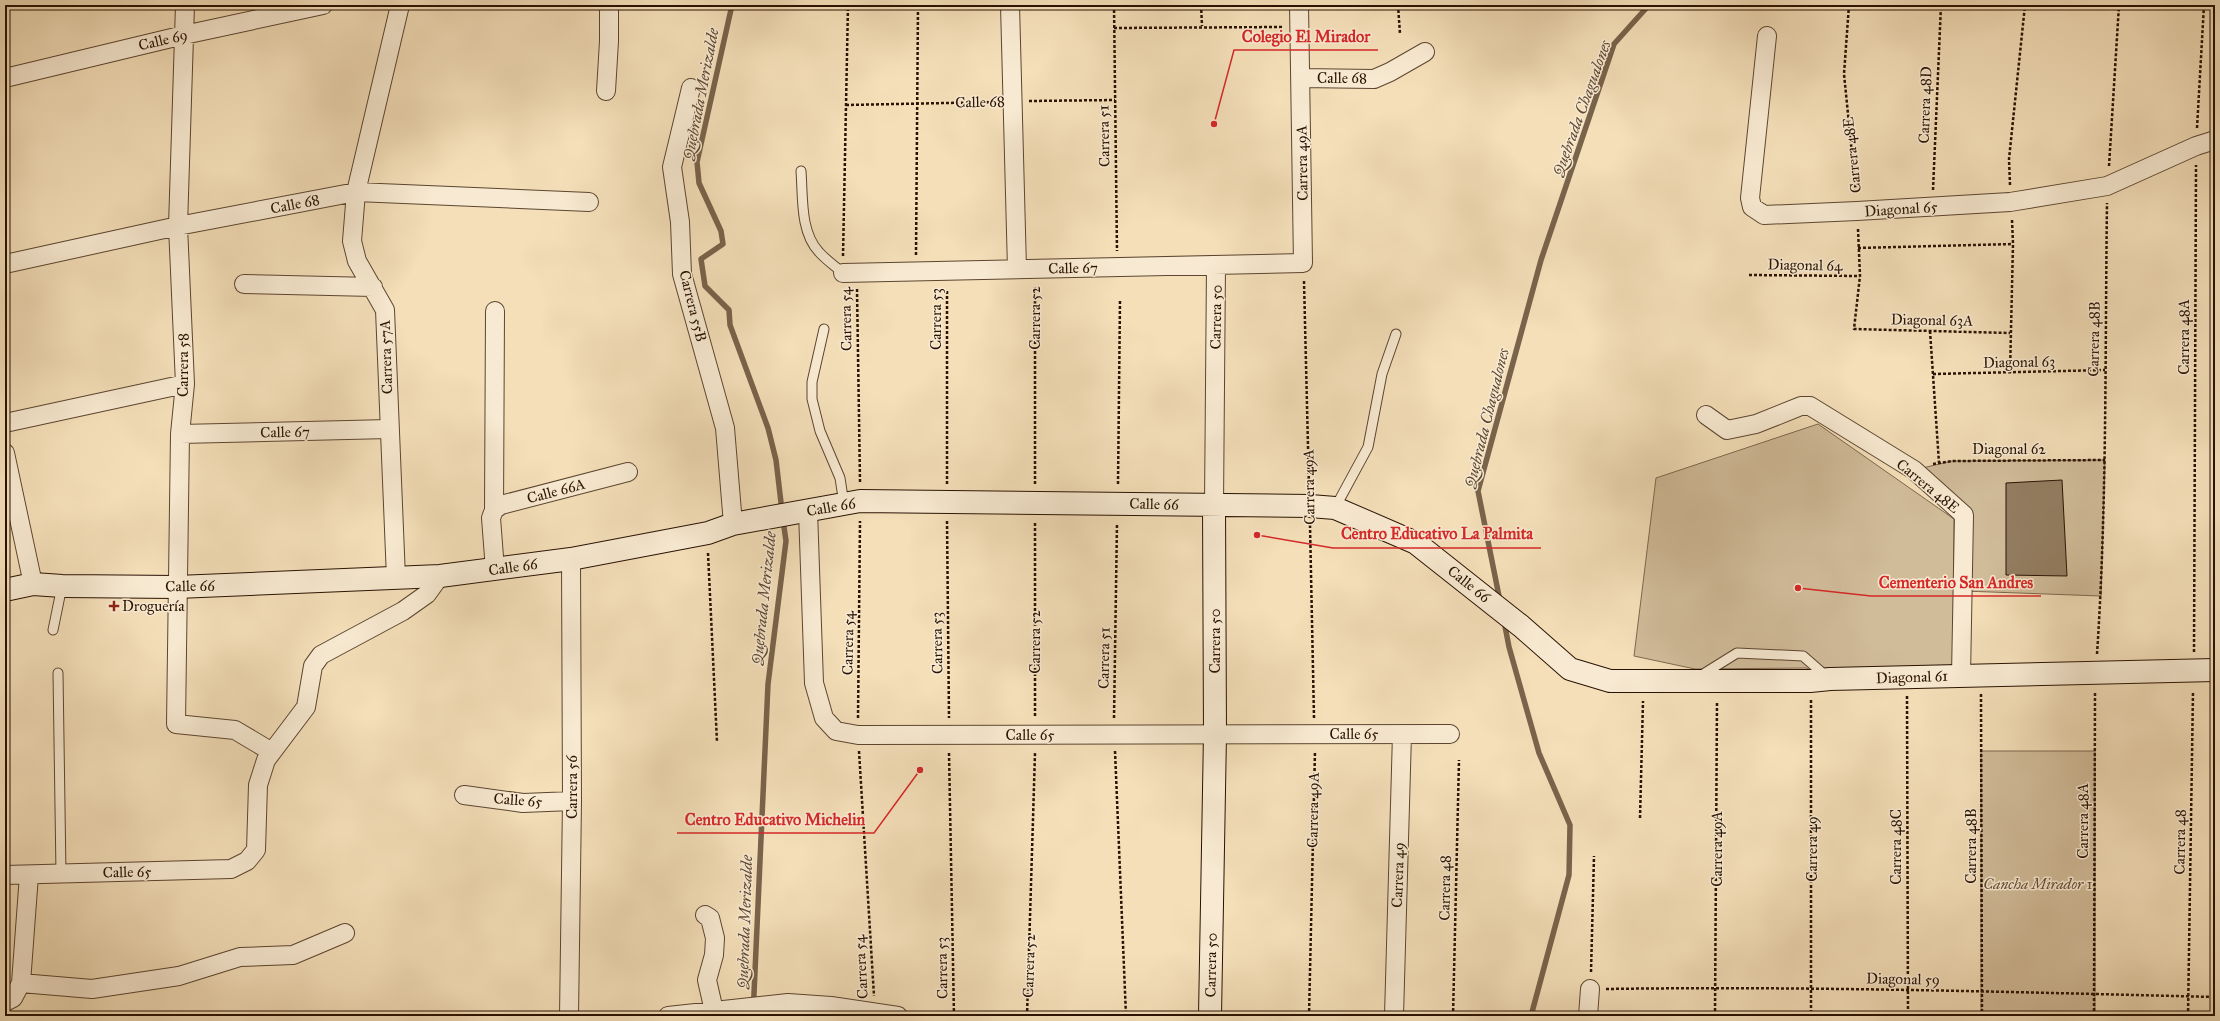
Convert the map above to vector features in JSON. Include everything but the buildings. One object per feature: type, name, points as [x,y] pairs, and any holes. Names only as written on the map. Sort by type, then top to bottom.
[{"type":"street","name":"Carrera 58","points":[[185,5],[178,226],[185,384],[180,434],[176,724],[235,730],[272,752]]},
{"type":"street","name":"Calle 69","points":[[5,78],[184,35],[322,5]]},
{"type":"street","name":"Carrera 57A","points":[[396,578],[385,310],[357,261],[352,241],[356,192],[400,5]]},
{"type":"street","points":[[606,91],[609,54],[609,5]]},
{"type":"street","name":"Carrera 52","points":[[1010,5],[1017,269]]},
{"type":"street","name":"Carrera 49A","points":[[1299,5],[1303,263]]},
{"type":"street","name":"Diagonal 65","points":[[1767,36],[1750,198],[1752,207],[1764,215],[2010,202],[2107,186],[2196,146],[2215,140]]},
{"type":"street","name":"Calle 68","points":[[1300,78],[1374,79],[1390,72],[1425,52]]},
{"type":"street","name":"Carrera 55B","points":[[691,88],[672,167],[680,222],[682,274],[725,428],[733,524]]},
{"type":"street","name":"Calle 68","points":[[5,264],[178,226],[356,192],[589,202]]},
{"type":"street","name":"Calle 67","points":[[850,273],[1303,263]]},
{"type":"street","name":"Carrera 50","points":[[1210,1016],[1216,734],[1214,504],[1216,265]]},
{"type":"street","points":[[244,284],[373,287]]},
{"type":"street","points":[[495,311],[493,514],[495,570]]},
{"type":"street","points":[[5,423],[185,384]]},
{"type":"street","name":"Carrera 48E","points":[[1706,416],[1727,430],[1756,424],[1801,406],[1810,406],[1914,470],[1964,514],[1971,676]]},
{"type":"street","name":"Calle 67","points":[[180,434],[389,429]]},
{"type":"street","points":[[5,453],[33,584]]},
{"type":"street","name":"Calle 66A","points":[[493,514],[501,505],[628,472]]},
{"type":"street","name":"Calle 66","points":[[5,590],[33,584],[62,586],[177,586],[440,576],[571,559],[708,533],[733,524],[852,503],[947,502],[1310,506],[1335,508],[1416,543],[1521,626],[1570,669],[1610,681]]},
{"type":"street","name":"Calle 65","points":[[806,512],[814,683],[824,718],[836,731],[858,735],[1450,734]]},
{"type":"street","name":"Carrera 56","points":[[569,1016],[572,801],[571,559]]},
{"type":"street","points":[[272,752],[306,706],[313,666],[321,655],[403,611],[427,594],[440,576]]},
{"type":"street","name":"Diagonal 61","points":[[1610,681],[1694,680],[1718,682],[2095,674],[2194,669],[2215,670]]},
{"type":"street","name":"Carrera 49","points":[[1394,1016],[1402,734]]},
{"type":"street","name":"Calle 65","points":[[5,875],[231,869],[247,861],[256,850],[258,785],[266,760],[272,752]]},
{"type":"street","name":"Calle 65","points":[[464,795],[523,803],[572,801]]},
{"type":"street","points":[[29,875],[13,994],[92,989],[179,976],[240,957],[292,955],[345,933]]},
{"type":"street","points":[[705,915],[710,918],[715,938],[714,956],[706,980],[714,1011]]},
{"type":"street","points":[[1588,1016],[1590,989]]},
{"type":"street","points":[[668,1016],[788,1003],[832,1011],[875,1012],[898,1016]]},
{"type":"lane","points":[[800,171],[806,226],[810,240],[819,252],[850,273]]},
{"type":"lane","points":[[824,329],[812,382],[812,399],[820,431],[852,503]]},
{"type":"lane","points":[[1335,508],[1368,447],[1382,374],[1396,334]]},
{"type":"lane","points":[[53,630],[62,586]]},
{"type":"lane","points":[[1694,680],[1737,653],[1803,656],[1820,680]]},
{"type":"lane","points":[[58,673],[61,874]]},
{"type":"path","name":"Carrera 54","points":[[848,5],[846,105],[850,273],[852,503],[858,735],[875,1012]]},
{"type":"path","name":"Carrera 53","points":[[916,271],[918,5]]},
{"type":"path","name":"Carrera 51","points":[[1114,5],[1118,267]]},
{"type":"path","points":[[1201,5],[1202,27]]},
{"type":"path","points":[[1398,5],[1400,34]]},
{"type":"path","name":"Carrera 48E","points":[[1849,5],[1844,74],[1857,211],[1860,276],[1854,329]]},
{"type":"path","name":"Carrera 48D","points":[[1932,207],[1940,5]]},
{"type":"path","name":"Carrera 48B","points":[[2095,674],[2102,575],[2105,460],[2107,186],[2119,5]]},
{"type":"path","name":"Carrera 48A","points":[[2194,669],[2196,146],[2204,5]]},
{"type":"path","points":[[1114,28],[1300,27]]},
{"type":"path","name":"Calle 68","points":[[846,105],[1115,100]]},
{"type":"path","points":[[1858,248],[2013,244]]},
{"type":"path","name":"Carrera 49A","points":[[1303,263],[1315,734],[1310,1016]]},
{"type":"path","name":"Carrera 52","points":[[1027,1016],[1035,735],[1035,269]]},
{"type":"path","name":"Carrera 53","points":[[947,271],[949,735],[954,1016]]},
{"type":"path","name":"Diagonal 64","points":[[1749,275],[1860,276]]},
{"type":"path","name":"Carrera 51","points":[[1120,300],[1114,734],[1126,1016]]},
{"type":"path","name":"Diagonal 63A","points":[[1854,329],[2010,333]]},
{"type":"path","points":[[1930,331],[1939,463]]},
{"type":"path","name":"Diagonal 63","points":[[1933,374],[2105,370]]},
{"type":"path","name":"Diagonal 62","points":[[1914,470],[1952,461],[2105,460]]},
{"type":"path","points":[[708,533],[717,742]]},
{"type":"path","name":"Carrera 48","points":[[2188,1016],[2194,669]]},
{"type":"path","name":"Carrera 48A","points":[[2094,1016],[2095,674]]},
{"type":"path","name":"Carrera 48B","points":[[1971,676],[1982,1016]]},
{"type":"path","name":"Carrera 48C","points":[[1906,678],[1908,1016]]},
{"type":"path","name":"Carrera 49","points":[[1812,1016],[1820,680]]},
{"type":"path","points":[[1640,818],[1643,681]]},
{"type":"path","name":"Carrera 49A","points":[[1715,1016],[1718,682]]},
{"type":"path","name":"Carrera 48","points":[[1454,1016],[1459,760]]},
{"type":"path","points":[[1590,989],[1594,856]]},
{"type":"path","name":"Diagonal 59","points":[[1590,989],[1716,987],[1982,991],[2215,997]]},
{"type":"green space","points":[[1818,424],[1954,519],[1953,671],[1829,679],[1806,668],[1695,669],[1634,656],[1656,478]]},
{"type":"green space","points":[[2105,460],[2101,596],[1963,591],[1964,515],[1914,470],[1952,461]]},
{"type":"green space","name":"Cancha Mirador 1","points":[[1981,751],[2095,751],[2095,1016],[1981,1016]]},
{"type":"waterway","name":"Quebrada Merizalde","points":[[732,5],[697,162],[699,183],[721,231],[723,244],[701,259],[705,286],[729,310],[730,325],[768,428],[776,460],[782,511]]},
{"type":"waterway","name":"Quebrada Chagualones","points":[[1500,601],[1478,491],[1541,260],[1614,44],[1649,5]]},
{"type":"waterway","name":"Quebrada Merizalde","points":[[753,1016],[768,684],[786,541],[783,520]]},
{"type":"waterway","name":"Quebrada Chagualones","points":[[1504,621],[1509,647],[1539,753],[1570,825],[1569,875],[1531,1016]]},
{"type":"place","name":"Colegio El Mirador","points":[[1214,124]]},
{"type":"place","name":"Centro Educativo La Palmita","points":[[1257,535]]},
{"type":"place","name":"Cementerio San Andres","points":[[1798,588]]},
{"type":"place","name":"Droguería","points":[[114,606]]},
{"type":"place","name":"Centro Educativo Michelin","points":[[920,770]]}]
